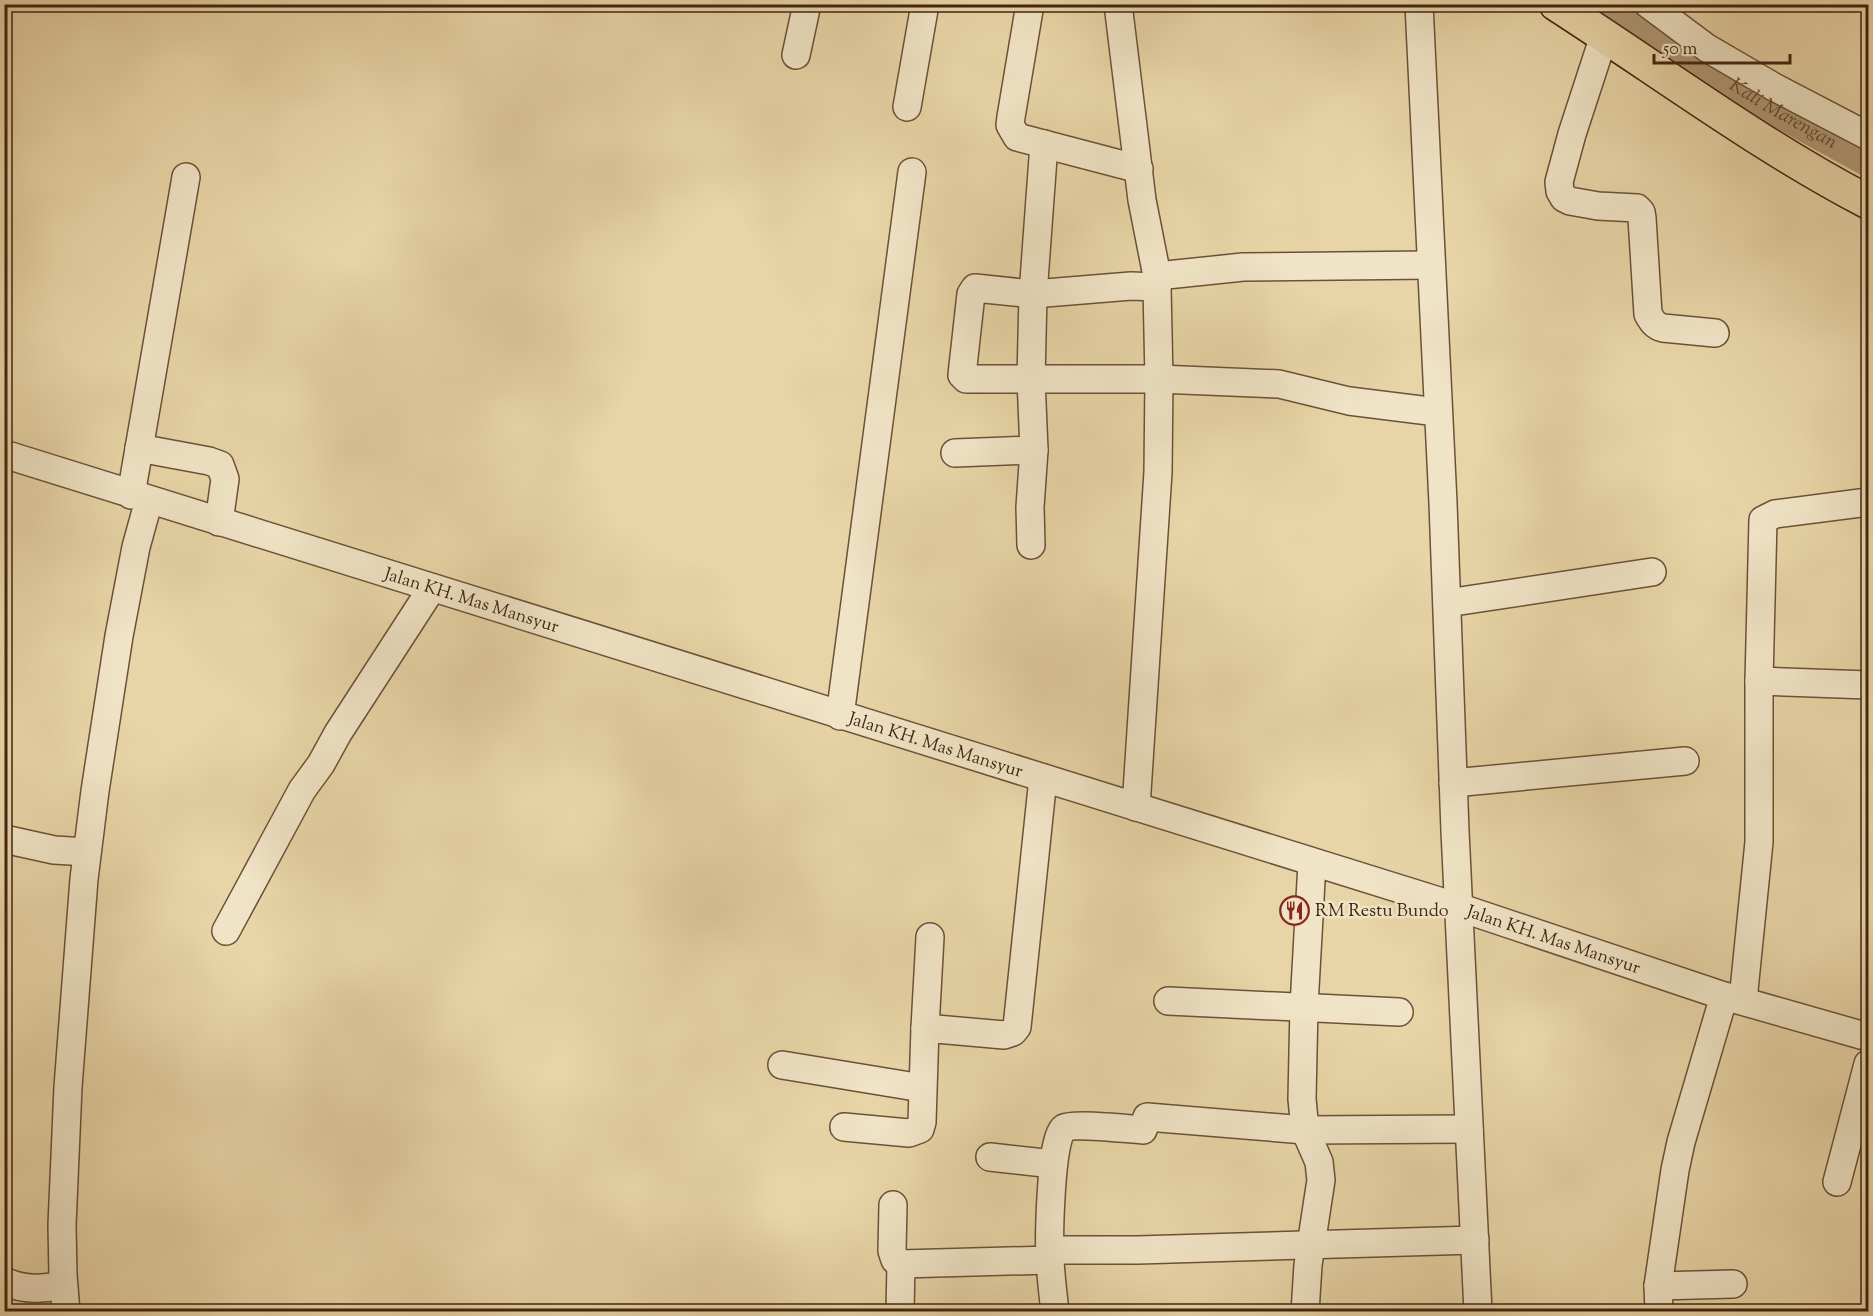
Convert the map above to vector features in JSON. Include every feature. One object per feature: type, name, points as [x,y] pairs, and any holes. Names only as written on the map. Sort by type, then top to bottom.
[{"type":"highway","points":[[1556,4],[1729,119],[1804,166],[1869,202]]},
{"type":"street","points":[[796,55],[807,4]]},
{"type":"street","points":[[907,106],[925,4]]},
{"type":"street","points":[[1030,4],[1010,125],[1017,137],[1139,170]]},
{"type":"street","points":[[1118,4],[1142,200],[1157,281],[1158,472],[1136,807]]},
{"type":"street","points":[[1419,4],[1478,1311]]},
{"type":"street","points":[[1648,4],[1726,59],[1774,87],[1869,136]]},
{"type":"street","points":[[1604,36],[1572,134],[1559,182],[1560,191],[1564,198],[1570,201],[1598,206],[1637,208],[1642,218],[1648,314],[1652,321],[1663,328],[1715,333]]},
{"type":"street","points":[[1030,544],[1034,450],[1031,379],[1033,294],[1044,144]]},
{"type":"street","points":[[840,716],[912,171]]},
{"type":"street","points":[[66,1311],[63,1285],[62,1224],[68,1087],[87,852],[119,636],[135,547],[140,498],[139,448],[186,177]]},
{"type":"street","points":[[1431,265],[1243,267],[1131,286],[1033,294],[979,288],[972,290],[962,375],[966,379],[1159,379],[1279,384],[1349,401],[1437,412]]},
{"type":"street","points":[[139,448],[220,465],[225,479],[219,522]]},
{"type":"street","points":[[955,453],[1034,450]]},
{"type":"street","name":"Jalan KH. Mas Mansyur","points":[[4,454],[1458,907],[1734,998],[1869,1037]]},
{"type":"street","points":[[1733,1284],[1658,1299],[1675,1170],[1681,1142],[1734,998],[1759,842],[1763,520],[1776,514],[1869,502]]},
{"type":"street","points":[[1447,603],[1652,572]]},
{"type":"street","points":[[226,931],[302,790],[321,764],[338,733],[432,588]]},
{"type":"street","points":[[1760,681],[1869,685]]},
{"type":"street","points":[[1453,783],[1685,761]]},
{"type":"street","points":[[925,1028],[1004,1035],[1012,1033],[1017,1027],[1043,778]]},
{"type":"street","points":[[4,839],[54,850],[87,852]]},
{"type":"street","points":[[1305,1311],[1321,1171],[1305,1130],[1302,1099],[1304,1006],[1312,863]]},
{"type":"street","points":[[844,1127],[909,1133],[917,1131],[922,1125],[930,937]]},
{"type":"street","points":[[1168,1001],[1399,1012]]},
{"type":"street","points":[[1837,1182],[1869,1064]]},
{"type":"street","points":[[782,1065],[922,1088]]},
{"type":"street","points":[[1055,1311],[1050,1255],[1053,1164],[1059,1134],[1063,1129],[1071,1126],[1143,1130],[1147,1117],[1305,1130],[1469,1129]]},
{"type":"street","points":[[990,1157],[1053,1164]]},
{"type":"street","points":[[893,1205],[892,1251],[895,1260],[901,1264],[1138,1250],[1475,1240]]},
{"type":"street","points":[[900,1311],[901,1264]]},
{"type":"street","points":[[4,1281],[22,1288],[33,1289],[63,1285]]},
{"type":"waterway","name":"Kali Marengan","points":[[1609,4],[1770,106],[1868,160]]},
{"type":"place","name":"RM Restu Bundo","points":[[1294,910]]}]
